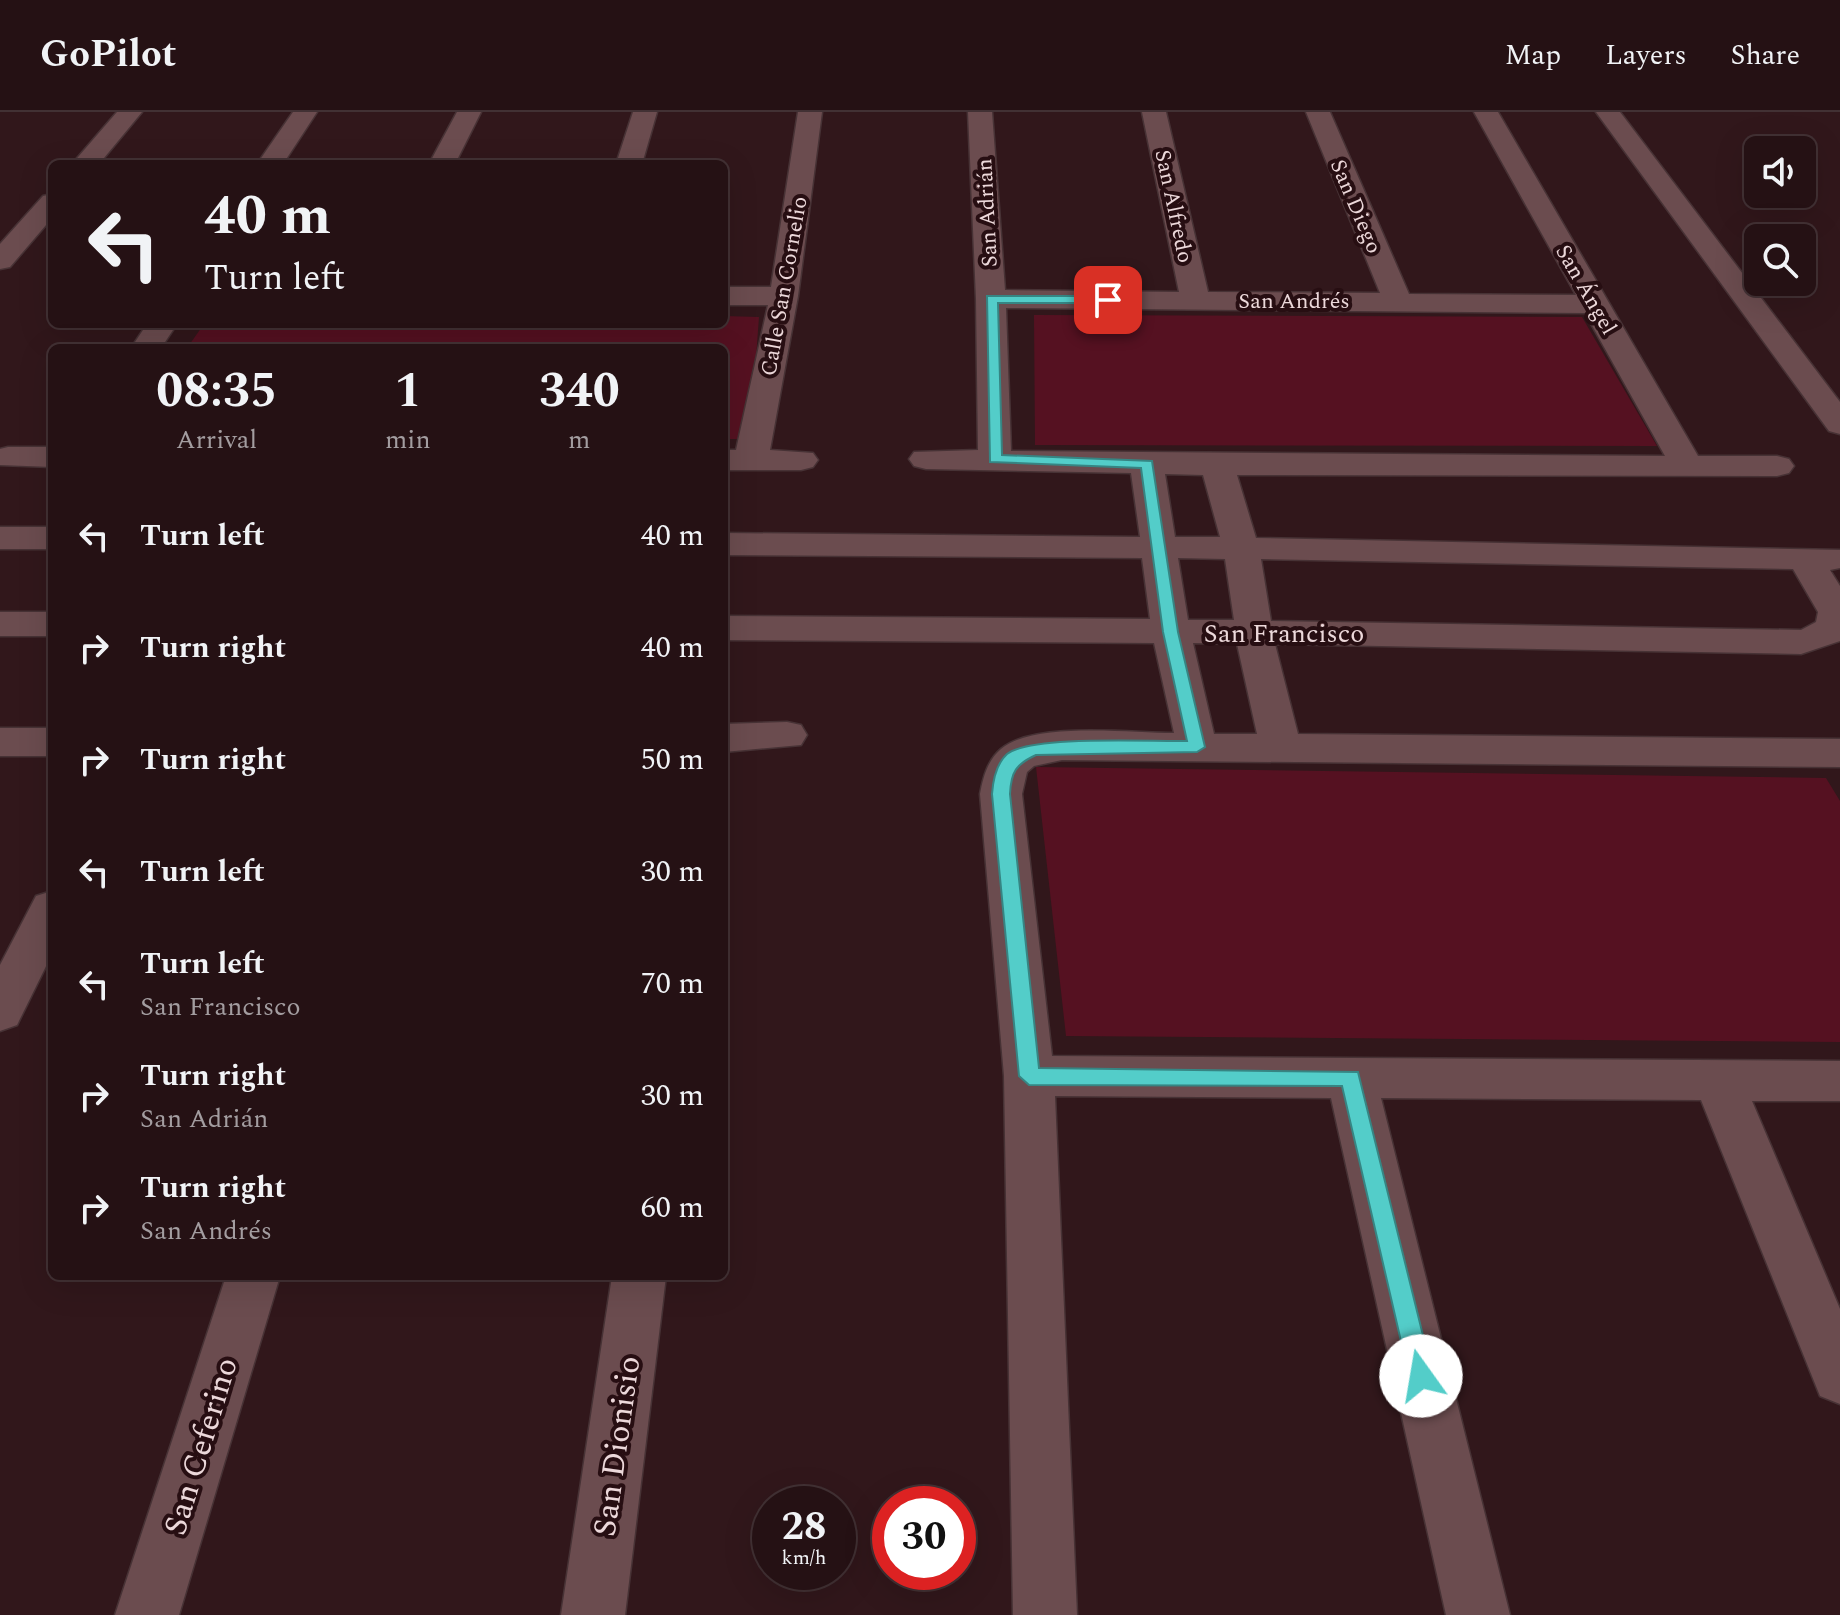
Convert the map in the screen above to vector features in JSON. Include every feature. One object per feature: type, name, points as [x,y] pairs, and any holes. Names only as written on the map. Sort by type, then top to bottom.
[{"type":"street","points":[[88,160],[130,112]]},
{"type":"street","points":[[273,160],[305,112]]},
{"type":"street","points":[[444,160],[469,112]]},
{"type":"street","points":[[630,160],[645,112]]},
{"type":"street","name":"Calle San Cornelio","points":[[738,460],[784,296],[810,112]]},
{"type":"street","name":"San Adrián","points":[[980,112],[991,299],[995,459]]},
{"type":"street","name":"San Alfredo","points":[[1154,112],[1195,300]]},
{"type":"street","name":"San Diego","points":[[1318,112],[1397,300]]},
{"type":"street","name":"San Ángel","points":[[1486,112],[1688,467]]},
{"type":"street","points":[[1608,112],[1840,424]]},
{"type":"street","points":[[0,261],[48,207]]},
{"type":"street","points":[[728,296],[784,296]]},
{"type":"street","name":"San Andrés","points":[[991,299],[1596,304]]},
{"type":"street","points":[[8,457],[48,457]]},
{"type":"street","points":[[926,459],[1217,465],[1777,466]]},
{"type":"street","points":[[738,460],[801,460]]},
{"type":"street","points":[[1147,464],[1171,632],[1197,747]]},
{"type":"street","points":[[1217,465],[1241,548],[1261,673],[1281,747]]},
{"type":"street","points":[[0,538],[48,538]]},
{"type":"street","points":[[728,544],[1159,550],[1241,548],[1822,559]]},
{"type":"street","name":"San Francisco","points":[[728,628],[1256,632],[1801,642],[1818,639],[1830,631],[1837,621],[1822,559]]},
{"type":"street","points":[[0,624],[48,624]]},
{"type":"street","points":[[728,738],[787,735]]},
{"type":"street","points":[[0,742],[48,742]]},
{"type":"street","points":[[1045,1615],[1029,1076],[1001,794],[1002,775],[1013,759],[1034,749],[1197,747],[1840,753]]},
{"type":"street","points":[[0,1012],[48,916]]},
{"type":"street","points":[[1029,1076],[1840,1081]]},
{"type":"street","points":[[1351,1077],[1478,1615]]},
{"type":"street","points":[[1718,1080],[1840,1377]]},
{"type":"street","name":"San Ceferino","points":[[147,1615],[252,1280]]},
{"type":"street","name":"San Dionisio","points":[[593,1615],[638,1280]]},
{"type":"shaded area","points":[[1034,315],[1582,317],[1657,446],[1035,445]]},
{"type":"shaded area","points":[[728,316],[759,317],[750,439],[728,439],[728,344],[190,344],[201,328],[728,328]]},
{"type":"shaded area","points":[[1036,767],[1826,778],[1840,801],[1840,1042],[1066,1036]]},
{"type":"route","points":[[1108,300],[991,299],[995,459],[1147,464],[1171,632],[1197,747],[1062,746],[1034,749],[1013,759],[1002,775],[1001,794],[1029,1076],[1351,1077],[1421,1376]]}]
